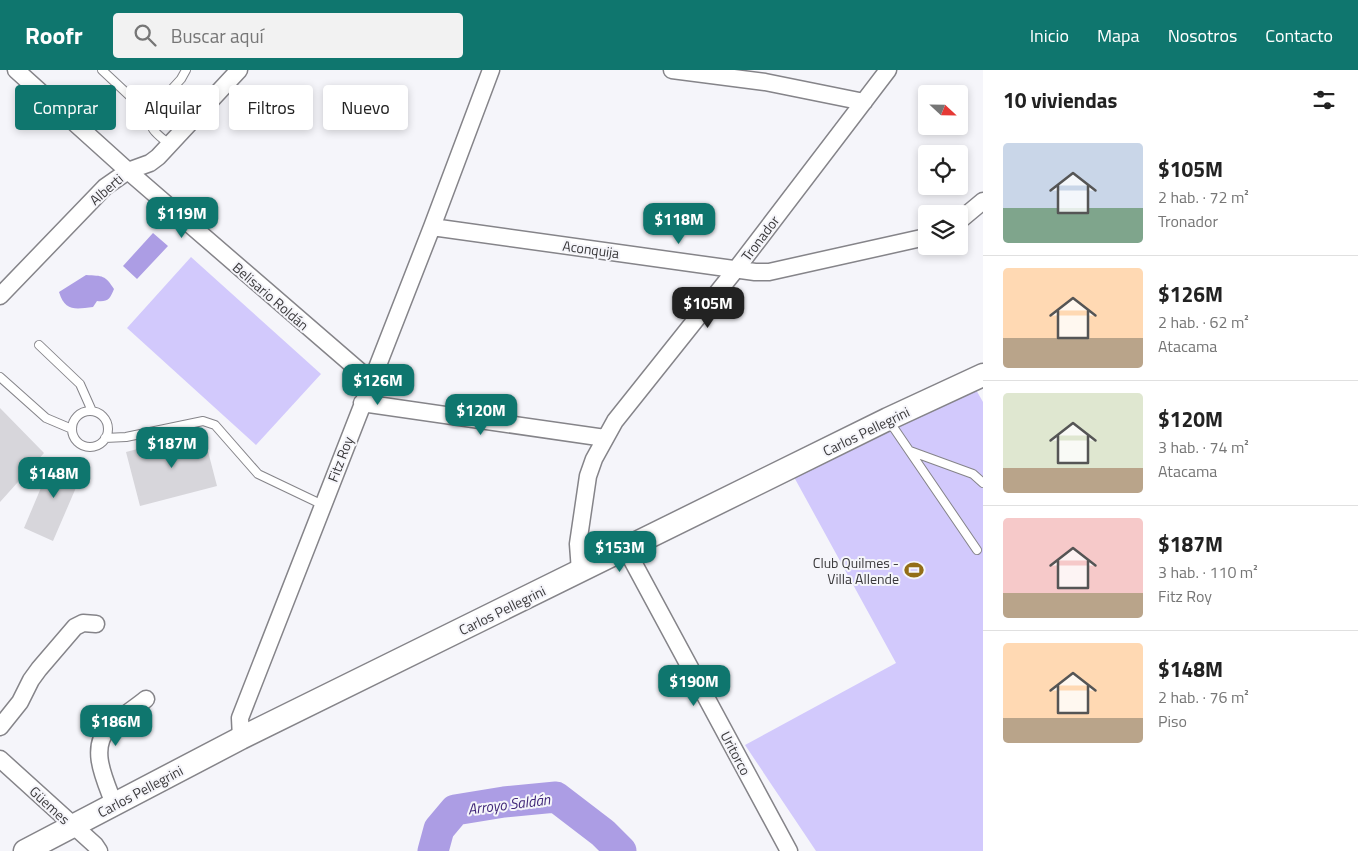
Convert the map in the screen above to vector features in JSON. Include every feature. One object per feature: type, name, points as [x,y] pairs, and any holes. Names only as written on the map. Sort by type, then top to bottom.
[{"type":"main road","name":"Carlos Pellegrini","points":[[25,851],[241,738],[888,419],[983,376]]},
{"type":"street","name":"Belisario Roldán","points":[[16,70],[128,171],[371,382]]},
{"type":"street","name":"Alberti","points":[[0,296],[105,187],[128,171],[150,163],[170,145],[239,70]]},
{"type":"street","name":"Fitz Roy","points":[[241,738],[240,718],[432,227],[491,70]]},
{"type":"street","points":[[672,70],[766,82],[864,102]]},
{"type":"street","name":"Tronador","points":[[580,572],[578,544],[588,476],[594,459],[615,421],[737,268],[888,70]]},
{"type":"street","points":[[968,213],[983,201]]},
{"type":"street","name":"Aconquija","points":[[432,227],[755,272],[769,272],[918,239]]},
{"type":"street","points":[[362,402],[605,438]]},
{"type":"street","name":"Uritorco","points":[[626,549],[789,851]]},
{"type":"street","points":[[0,727],[20,702],[39,669],[75,627],[83,623],[96,624]]},
{"type":"street","points":[[114,804],[100,763],[99,750],[102,739],[108,729],[146,699]]},
{"type":"street","name":"Güemes","points":[[0,759],[95,845],[99,851]]},
{"type":"lane","points":[[102,70],[126,92]]},
{"type":"lane","points":[[176,85],[186,70]]},
{"type":"lane","points":[[153,130],[170,145]]},
{"type":"lane","points":[[39,345],[80,384],[92,411]]},
{"type":"lane","points":[[0,377],[46,418],[72,430]]},
{"type":"lane","points":[[86,411],[92,411],[98,412],[106,421],[108,427],[105,438],[97,446],[85,447],[76,440],[72,430],[76,418],[86,411]]},
{"type":"lane","points":[[888,419],[977,550]]},
{"type":"lane","points":[[105,438],[126,438],[203,421],[215,425],[258,474],[323,505]]},
{"type":"lane","points":[[910,451],[973,474],[983,483]]},
{"type":"shaded area","points":[[153,233],[168,246],[137,279],[123,266]]},
{"type":"shaded area","points":[[191,257],[321,374],[256,445],[127,328]]},
{"type":"shaded area","points":[[86,275],[100,276],[106,279],[114,289],[111,295],[104,301],[97,301],[93,307],[72,308],[68,306],[64,303],[59,292]]},
{"type":"shaded area","name":"Club Quilmes - Villa Allende","points":[[975,388],[983,402],[983,851],[816,851],[745,745],[896,663],[794,477]]},
{"type":"building","points":[[0,408],[44,453],[0,502]]},
{"type":"building","points":[[203,432],[217,486],[140,506],[126,452]]},
{"type":"building","points":[[54,457],[84,469],[53,541],[24,528]]},
{"type":"waterway","name":"Arroyo Saldán","points":[[433,851],[439,829],[455,810],[504,802],[556,797],[603,833],[621,851]]},
{"type":"place","name":"Club Quilmes - Villa Allende","points":[[914,570]]}]
